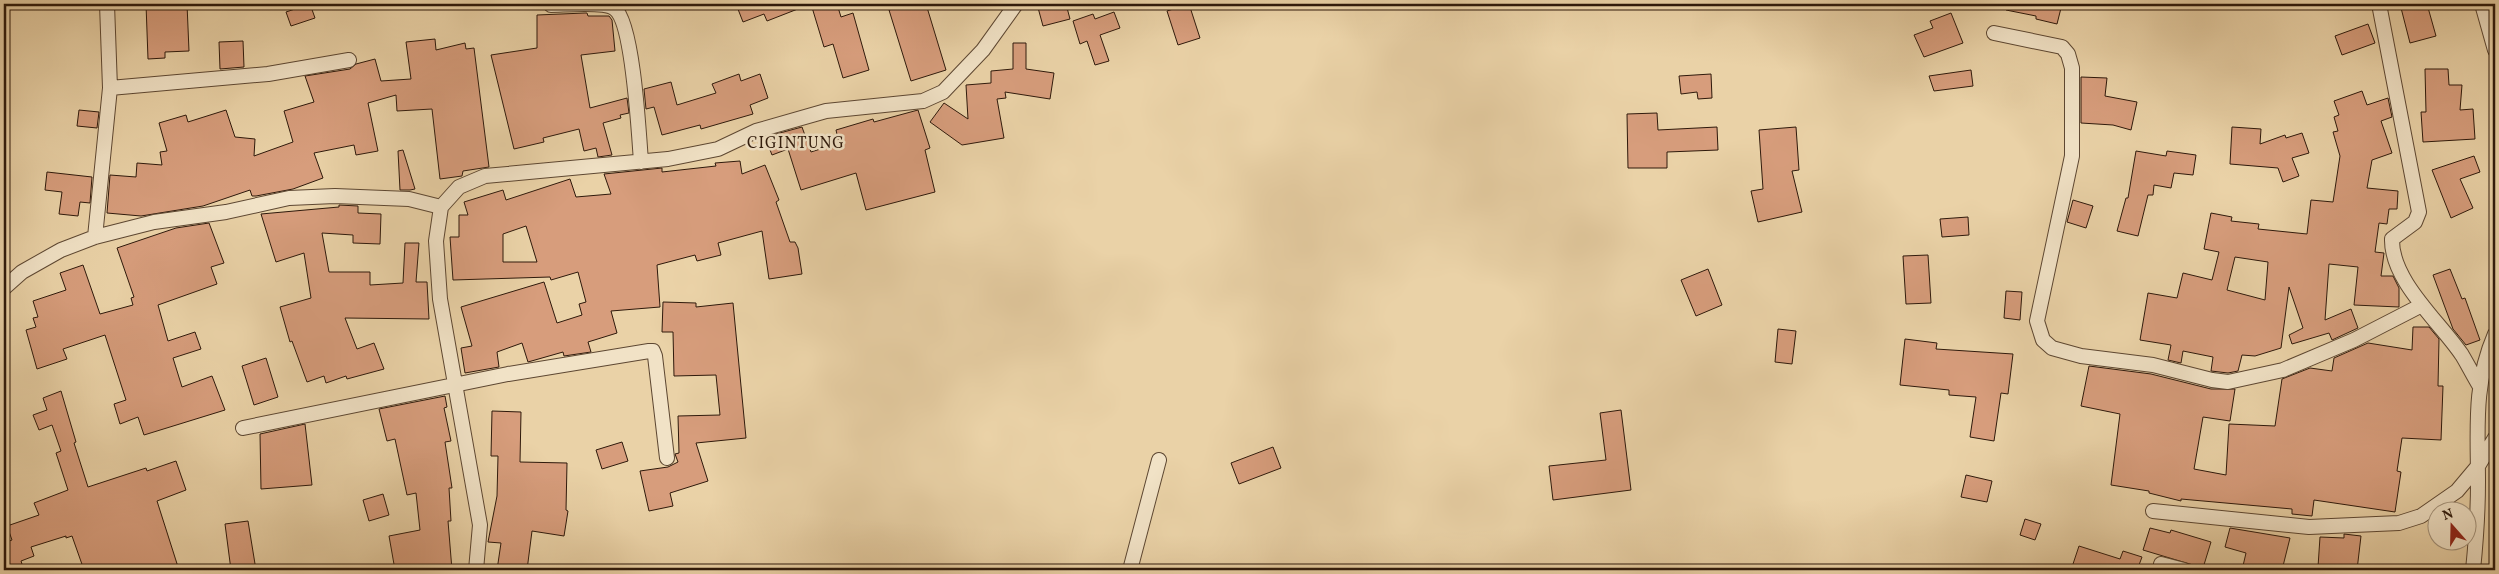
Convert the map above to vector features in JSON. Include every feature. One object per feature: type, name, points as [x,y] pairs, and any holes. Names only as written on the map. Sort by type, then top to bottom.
[{"type":"street","points":[[95,237],[110,88],[107,4]]},
{"type":"street","points":[[476,570],[480,524],[440,298],[436,241],[441,207],[458,187],[485,176],[668,159],[718,149],[756,131],[826,111],[901,105],[922,101],[943,92],[983,50],[1016,4]]},
{"type":"street","points":[[2379,4],[2419,212],[2415,222],[2392,239],[2393,258],[2422,306],[2462,354],[2479,385]]},
{"type":"street","points":[[2482,4],[2495,50]]},
{"type":"street","points":[[551,5],[606,5],[615,8],[622,18],[632,68],[641,162]]},
{"type":"street","points":[[1994,33],[2062,47],[2068,54],[2072,68],[2072,156],[2037,321],[2043,340],[2052,348],[2081,356],[2153,365],[2212,380],[2228,382],[2283,370],[2354,340],[2422,306]]},
{"type":"street","points":[[110,88],[268,74],[349,60]]},
{"type":"street","points":[[4,288],[22,272],[61,250],[95,237],[154,222],[226,212],[289,198],[335,196],[409,199],[441,207]]},
{"type":"street","points":[[2473,570],[2478,511],[2476,423],[2479,385],[2485,357],[2495,334]]},
{"type":"street","points":[[242,428],[508,374],[653,351],[668,458]]},
{"type":"street","points":[[2153,511],[2309,527],[2399,523],[2421,516],[2457,491],[2478,466],[2495,438]]},
{"type":"street","points":[[1130,570],[1159,460]]},
{"type":"street","points":[[2161,564],[2184,570]]},
{"type":"building","points":[[146,4],[187,4],[189,51],[165,52],[165,58],[148,59]]},
{"type":"building","points":[[310,4],[315,18],[291,26],[286,12]]},
{"type":"building","points":[[736,4],[808,5],[767,21],[764,14],[743,22]]},
{"type":"building","points":[[811,4],[837,4],[841,17],[853,13],[869,70],[843,78],[833,44],[824,47]]},
{"type":"building","points":[[911,4],[926,4],[946,70],[911,81],[889,10]]},
{"type":"building","points":[[1037,4],[1066,4],[1070,19],[1043,26]]},
{"type":"building","points":[[1189,4],[1200,38],[1178,45],[1167,11]]},
{"type":"building","points":[[2007,4],[2062,4],[2057,24],[2036,19],[2036,16],[2006,10]]},
{"type":"building","points":[[2400,4],[2427,4],[2436,36],[2410,43]]},
{"type":"building","points":[[1114,12],[1120,28],[1100,35],[1109,61],[1095,65],[1087,41],[1080,44],[1073,21],[1093,14],[1095,19]]},
{"type":"building","points":[[587,13],[588,16],[609,16],[612,20],[615,51],[581,55],[590,108],[627,98],[629,113],[620,115],[621,118],[603,123],[612,155],[598,157],[596,148],[584,151],[579,129],[543,138],[544,142],[514,149],[491,55],[537,48],[537,15]]},
{"type":"building","points":[[1951,13],[1963,43],[1924,57],[1914,35],[1933,28],[1930,21]]},
{"type":"building","points":[[2368,24],[2375,43],[2342,55],[2335,36]]},
{"type":"building","points":[[435,39],[436,50],[465,43],[466,49],[474,48],[489,167],[463,171],[462,176],[440,179],[432,109],[397,111],[396,95],[368,103],[378,151],[356,155],[354,145],[314,153],[323,178],[293,189],[256,196],[252,196],[250,190],[203,206],[141,216],[107,213],[110,175],[136,177],[137,163],[162,165],[160,152],[167,151],[159,123],[186,115],[188,122],[226,110],[235,137],[255,139],[254,156],[293,142],[284,111],[314,102],[305,76],[350,69],[356,64],[375,59],[381,81],[411,79],[406,42]]},
{"type":"building","points":[[243,41],[244,67],[220,69],[219,42]]},
{"type":"building","points":[[1013,43],[1026,43],[1026,69],[1054,73],[1050,99],[1005,92],[1006,98],[997,99],[1004,138],[962,145],[930,122],[944,103],[968,119],[966,85],[991,83],[991,71],[1013,69]]},
{"type":"building","points":[[2425,69],[2448,69],[2449,85],[2462,85],[2460,110],[2473,109],[2475,139],[2423,142],[2421,112],[2426,112]]},
{"type":"building","points":[[1971,70],[1973,86],[1934,91],[1929,76]]},
{"type":"building","points":[[739,74],[741,81],[760,74],[768,98],[750,105],[753,114],[701,129],[700,125],[662,135],[654,107],[646,109],[644,89],[671,82],[677,105],[716,93],[712,84]]},
{"type":"building","points":[[1711,74],[1712,98],[1698,99],[1697,92],[1681,94],[1679,76]]},
{"type":"building","points":[[2081,77],[2107,78],[2105,96],[2137,102],[2131,130],[2113,125],[2081,123]]},
{"type":"building","points":[[2362,91],[2367,105],[2388,98],[2392,117],[2381,121],[2392,153],[2372,160],[2367,188],[2398,191],[2397,209],[2389,209],[2387,224],[2379,223],[2375,252],[2384,253],[2381,276],[2393,276],[2399,288],[2399,307],[2354,305],[2358,267],[2329,264],[2325,320],[2351,309],[2358,328],[2332,340],[2329,333],[2292,344],[2289,335],[2303,328],[2289,287],[2281,348],[2255,356],[2242,355],[2238,371],[2228,373],[2211,371],[2213,357],[2183,351],[2181,363],[2168,360],[2171,345],[2140,340],[2148,293],[2177,298],[2183,273],[2212,280],[2219,252],[2204,249],[2211,213],[2232,217],[2231,221],[2259,224],[2258,229],[2307,234],[2311,200],[2333,202],[2340,156],[2333,132],[2338,131],[2334,117],[2339,115],[2334,101]],"holes":[[[2235,257],[2268,262],[2265,300],[2227,290]]]},
{"type":"building","points":[[79,110],[99,112],[97,128],[77,126]]},
{"type":"building","points":[[918,110],[930,148],[925,150],[935,192],[866,210],[856,173],[801,190],[788,149],[772,155],[765,137],[802,127],[811,152],[839,143],[836,130],[873,119],[874,122]]},
{"type":"building","points":[[1657,113],[1658,130],[1717,127],[1718,150],[1667,152],[1667,168],[1628,168],[1627,114]]},
{"type":"building","points":[[1796,127],[1799,170],[1792,171],[1802,212],[1758,222],[1751,191],[1763,189],[1759,130]]},
{"type":"building","points":[[2232,127],[2261,129],[2260,144],[2285,135],[2286,138],[2302,133],[2309,153],[2292,158],[2299,176],[2283,182],[2278,168],[2230,164]]},
{"type":"building","points":[[403,150],[415,189],[400,190],[398,151]]},
{"type":"building","points":[[2136,151],[2166,156],[2167,151],[2196,155],[2193,175],[2174,173],[2171,188],[2154,185],[2153,195],[2148,195],[2138,236],[2117,231],[2126,198],[2128,198]]},
{"type":"building","points":[[2474,156],[2480,172],[2460,179],[2473,208],[2451,218],[2432,170]]},
{"type":"building","points":[[740,161],[742,174],[765,165],[779,200],[776,202],[790,242],[795,242],[798,248],[802,274],[769,279],[762,231],[718,243],[721,255],[697,261],[695,255],[657,265],[660,307],[611,311],[617,333],[588,342],[591,352],[564,356],[563,352],[528,362],[522,343],[497,352],[499,367],[465,373],[461,348],[472,346],[461,307],[544,282],[557,323],[582,315],[579,304],[586,302],[578,272],[551,280],[550,277],[453,280],[450,237],[459,237],[459,215],[468,215],[464,202],[503,190],[506,200],[570,179],[576,197],[611,194],[604,174],[662,168],[662,172],[716,166],[715,163]],"holes":[[[526,226],[537,262],[503,262],[503,234]]]},
{"type":"building","points":[[47,172],[92,177],[90,203],[80,202],[78,216],[59,214],[62,192],[45,190]]},
{"type":"building","points":[[2073,200],[2093,206],[2086,228],[2067,222]]},
{"type":"building","points":[[339,205],[358,206],[358,213],[381,214],[380,244],[353,243],[353,235],[322,233],[329,272],[370,272],[370,285],[403,283],[405,243],[419,243],[416,282],[427,282],[429,319],[345,318],[357,349],[374,343],[384,369],[347,379],[346,376],[326,383],[324,376],[307,382],[292,341],[290,342],[280,307],[311,298],[304,253],[276,262],[261,214],[339,207]]},
{"type":"building","points":[[1968,217],[1969,235],[1942,237],[1940,219]]},
{"type":"building","points":[[209,223],[224,263],[211,267],[217,284],[158,305],[168,341],[195,332],[201,349],[173,358],[182,387],[212,376],[225,410],[144,435],[138,417],[120,424],[114,404],[126,400],[105,335],[63,349],[67,359],[37,369],[26,330],[36,327],[33,318],[38,317],[33,301],[66,290],[60,273],[83,265],[100,314],[133,305],[131,298],[134,297],[117,248],[176,228]]},
{"type":"building","points":[[1928,255],[1931,303],[1906,304],[1903,256]]},
{"type":"building","points":[[1708,269],[1722,305],[1696,316],[1681,280]]},
{"type":"building","points":[[2450,269],[2462,299],[2465,298],[2480,340],[2466,345],[2453,329],[2433,275]]},
{"type":"building","points":[[2006,291],[2022,292],[2020,320],[2004,318]]},
{"type":"building","points":[[663,302],[696,303],[696,307],[733,303],[746,438],[696,443],[708,481],[670,493],[673,506],[649,511],[640,471],[668,467],[678,462],[675,454],[679,453],[678,416],[720,415],[716,375],[674,376],[673,332],[662,332]]},
{"type":"building","points":[[2413,327],[2429,327],[2439,339],[2438,386],[2443,386],[2441,440],[2402,438],[2397,471],[2401,472],[2395,512],[2314,500],[2312,516],[2292,514],[2292,509],[2181,499],[2181,501],[2149,493],[2149,491],[2111,485],[2120,414],[2081,406],[2089,366],[2151,374],[2211,389],[2235,389],[2230,421],[2203,417],[2194,469],[2226,475],[2229,424],[2275,426],[2282,379],[2310,368],[2332,371],[2334,358],[2368,343],[2412,350]]},
{"type":"building","points":[[1778,329],[1796,331],[1792,364],[1775,362]]},
{"type":"building","points":[[1905,339],[1937,343],[1936,349],[2013,354],[2008,394],[2001,393],[1994,441],[1970,437],[1976,397],[1949,395],[1949,390],[1900,385]]},
{"type":"building","points":[[266,358],[278,397],[254,405],[242,366]]},
{"type":"building","points":[[61,391],[76,442],[74,443],[88,487],[146,468],[147,471],[176,461],[186,490],[157,501],[179,570],[84,570],[72,536],[66,538],[66,536],[31,547],[34,556],[21,561],[24,570],[10,570],[4,551],[4,543],[12,540],[7,526],[39,515],[34,503],[68,490],[56,453],[61,451],[52,425],[39,430],[33,415],[47,410],[43,398]]},
{"type":"building","points":[[445,396],[447,407],[444,408],[451,441],[445,442],[452,488],[449,488],[451,521],[448,521],[452,570],[395,570],[389,536],[420,530],[416,493],[407,495],[395,439],[387,441],[379,409]]},
{"type":"building","points":[[1621,410],[1631,490],[1553,500],[1549,466],[1606,460],[1600,413]]},
{"type":"building","points":[[492,411],[521,412],[520,462],[567,463],[566,510],[568,511],[564,536],[532,531],[527,570],[497,570],[501,543],[488,542],[497,496],[498,456],[491,456]]},
{"type":"building","points":[[305,424],[312,485],[261,489],[260,434]]},
{"type":"building","points":[[622,442],[628,461],[602,469],[596,450]]},
{"type":"building","points":[[1273,447],[1281,468],[1239,484],[1231,463]]},
{"type":"building","points":[[1966,475],[1992,481],[1987,502],[1961,497]]},
{"type":"building","points":[[383,494],[389,515],[369,521],[363,500]]},
{"type":"building","points":[[2025,519],[2041,524],[2035,540],[2020,535]]},
{"type":"building","points":[[248,521],[256,570],[231,570],[225,524]]},
{"type":"building","points":[[2150,528],[2170,533],[2171,530],[2211,542],[2203,568],[2143,550]]},
{"type":"building","points":[[2230,528],[2290,538],[2282,570],[2242,570],[2246,553],[2225,547]]},
{"type":"building","points":[[2344,534],[2361,536],[2357,570],[2318,567],[2320,537],[2344,538]]},
{"type":"building","points":[[2079,546],[2120,559],[2123,551],[2142,557],[2139,565],[2145,567],[2144,570],[2071,570]]},
{"type":"district","name":"CIGINTUNG","points":[[796,142]]}]
